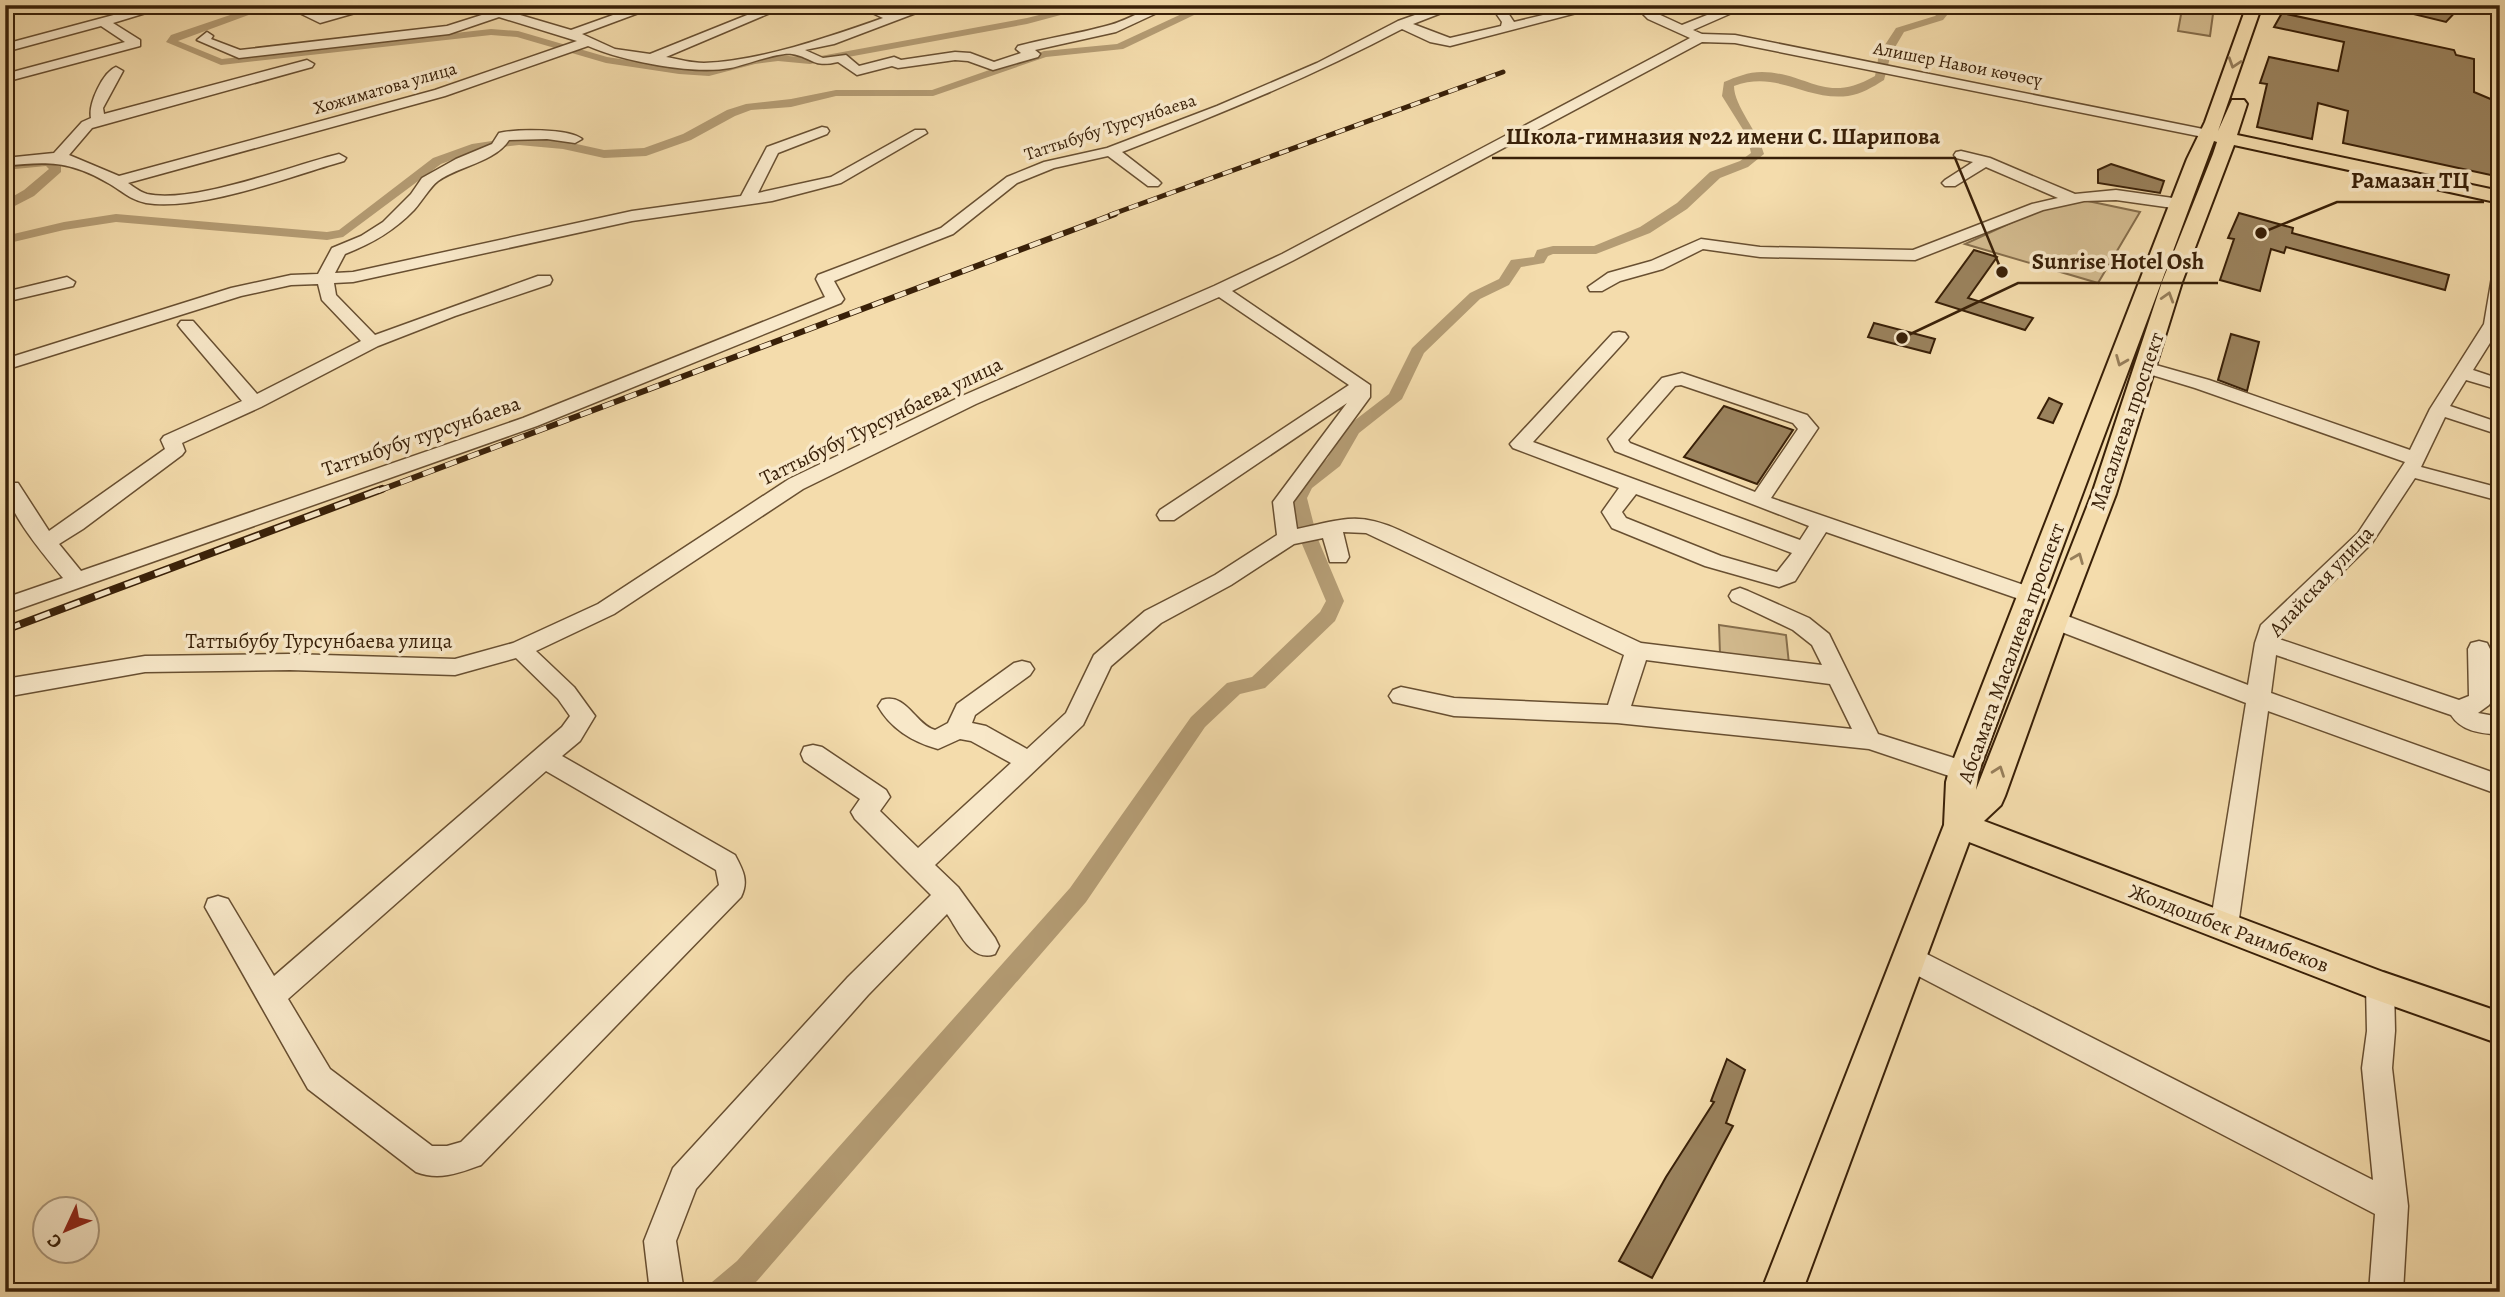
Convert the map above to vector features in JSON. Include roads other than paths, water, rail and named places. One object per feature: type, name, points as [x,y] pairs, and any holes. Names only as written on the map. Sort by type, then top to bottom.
[{"type":"main road","points":[[2255,5],[2208,134],[2500,197]]},
{"type":"main road","name":"Масалиева проспект","points":[[1960,825],[1990,796],[2054,620],[2104,494],[2172,282],[2228,138],[2249,66],[2272,5]]},
{"type":"main road","name":"Абсамата Масалиева проспект","points":[[1781,1292],[1960,825],[1961,782],[1965,771],[2208,134]]},
{"type":"main road","name":"Жолдошбек Раимбеков","points":[[1960,825],[2380,986],[2500,1028]]},
{"type":"street","points":[[5,47],[166,5]]},
{"type":"street","points":[[289,5],[320,19],[377,5]]},
{"type":"street","points":[[483,5],[574,45],[700,67],[727,65],[793,50],[931,5]]},
{"type":"street","points":[[207,36],[203,40],[239,54],[449,30],[522,5]]},
{"type":"street","name":"Хожиматова улица","points":[[117,181],[440,93],[574,45],[653,5]]},
{"type":"street","points":[[650,59],[783,5]]},
{"type":"street","points":[[861,5],[894,18]]},
{"type":"street","points":[[793,50],[822,62],[841,58],[857,71],[894,61],[898,64],[955,56],[970,57],[993,66],[1033,54],[1023,49],[1053,40],[1112,29],[1168,5]]},
{"type":"street","name":"Таттыбубу Турсунбаева","points":[[776,324],[835,299],[824,279],[947,231],[1012,180],[1049,166],[1111,151],[1222,109],[1322,66],[1402,24],[1456,5]]},
{"type":"street","points":[[1503,5],[1499,9],[1508,22],[1507,29]]},
{"type":"street","points":[[1402,24],[1442,41],[1507,29],[1601,5]]},
{"type":"street","name":"Таттыбубу Турсунбаева улица","points":[[5,688],[145,664],[290,662],[455,667],[520,649],[606,609],[796,484],[969,400],[1220,290],[1288,257],[1744,5]]},
{"type":"street","points":[[1639,6],[1691,34]]},
{"type":"street","points":[[5,78],[135,43],[103,22]]},
{"type":"street","name":"Алишер Навои көчөсү","points":[[1691,34],[1735,39],[2208,134]]},
{"type":"street","points":[[574,45],[594,61],[663,73]]},
{"type":"street","points":[[60,156],[87,125],[98,120],[307,64]]},
{"type":"street","points":[[98,120],[96,108],[116,71]]},
{"type":"street","points":[[747,199],[772,150],[822,131]]},
{"type":"street","points":[[5,365],[237,292],[291,280],[353,278],[632,216],[747,199],[836,180],[920,133]]},
{"type":"street","points":[[372,342],[328,296],[325,277],[338,251],[365,242],[399,219],[427,185],[427,181],[499,143],[505,136],[547,135],[575,139]]},
{"type":"street","points":[[1111,151],[1153,183]]},
{"type":"street","points":[[1961,155],[1985,161],[2072,198]]},
{"type":"street","points":[[5,162],[60,156],[77,160],[117,181],[136,195],[174,199],[202,195],[339,158]]},
{"type":"street","points":[[1950,183],[1985,161]]},
{"type":"street","points":[[1596,286],[1614,277],[1657,265],[1701,244],[1760,251],[1915,256],[2038,206],[2072,198],[2096,194],[2180,204]]},
{"type":"street","name":"Алайская улица","points":[[2224,926],[2269,631],[2365,538],[2413,464],[2439,409],[2493,324],[2500,277]]},
{"type":"street","points":[[46,542],[76,524],[175,450],[171,440],[254,403],[372,342],[449,312],[544,280]]},
{"type":"street","points":[[5,297],[67,282]]},
{"type":"street","points":[[1220,290],[1361,385]]},
{"type":"street","name":"Таттыбубу турсунбаева","points":[[5,606],[530,422],[776,324]]},
{"type":"street","points":[[187,325],[254,403]]},
{"type":"street","points":[[1619,337],[1520,444],[1805,550]]},
{"type":"street","points":[[2144,367],[2202,384],[2500,495]]},
{"type":"street","points":[[2462,373],[2500,385]]},
{"type":"street","points":[[1759,501],[1808,428],[1800,419],[1682,379],[1669,382],[1618,439],[1622,447],[1759,501],[2030,595]]},
{"type":"street","points":[[1167,515],[1361,385]]},
{"type":"street","points":[[1338,556],[1309,534],[1283,502],[1361,397],[1361,385]]},
{"type":"street","points":[[2439,409],[2500,429]]},
{"type":"street","points":[[1632,485],[1612,512],[1619,523],[1713,561],[1779,580],[1787,576],[1822,521]]},
{"type":"street","points":[[11,488],[46,542],[76,580]]},
{"type":"street","points":[[919,864],[1075,719],[1101,661],[1153,617],[1309,534],[1345,524],[1361,524],[1379,530],[1637,651],[1838,676]]},
{"type":"street","points":[[1740,596],[1801,624],[1821,640],[1869,740]]},
{"type":"street","points":[[2054,620],[2258,698],[2500,785]]},
{"type":"street","points":[[2266,643],[2459,709],[2472,706],[2481,699],[2479,649]]},
{"type":"street","points":[[270,997],[571,734],[583,716],[566,693],[520,649]]},
{"type":"street","points":[[1617,714],[1637,651]]},
{"type":"street","points":[[890,706],[920,735],[938,740],[957,729],[965,710],[1022,669]]},
{"type":"street","points":[[1401,696],[1454,707],[1509,708],[1575,715],[1617,714],[1869,740],[1965,771]]},
{"type":"street","points":[[2459,709],[2465,718],[2473,723],[2500,726]]},
{"type":"street","points":[[957,729],[977,733],[1030,762]]},
{"type":"street","points":[[813,754],[877,797],[864,812],[949,895],[985,946]]},
{"type":"street","points":[[218,907],[319,1079],[427,1161],[447,1161],[470,1154],[732,889],[732,876],[726,863],[544,758]]},
{"type":"street","points":[[667,1292],[660,1241],[684,1179],[858,986],[949,895]]},
{"type":"street","points":[[1909,957],[2392,1206]]},
{"type":"street","points":[[2380,986],[2381,1031],[2376,1068],[2392,1206],[2386,1292]]},
{"type":"waterway","points":[[271,5],[175,37],[171,42],[221,62],[491,32],[518,34],[606,60],[709,73],[754,61],[778,58],[810,61],[1027,21],[1093,5]]},
{"type":"waterway","points":[[5,240],[64,226],[116,218],[327,236],[343,233],[437,161],[476,147],[519,141],[563,145],[604,154],[646,152],[687,137],[731,113],[750,107],[791,103],[836,93],[933,93],[1044,54],[1119,47],[1210,5]]},
{"type":"waterway","points":[[722,1292],[747,1271],[1078,895],[1198,722],[1234,688],[1258,683],[1328,616],[1335,601],[1308,537],[1298,498],[1305,485],[1334,462],[1352,430],[1396,396],[1417,351],[1475,296],[1504,282],[1516,263],[1539,260],[1542,253],[1553,250],[1596,250],[1645,230],[1682,206],[1715,175],[1744,164],[1758,154],[1753,136],[1728,96],[1728,84],[1746,77],[1762,76],[1820,91],[1834,93],[1858,90],[1880,78],[1885,54],[1900,30],[1939,18],[1947,9],[1946,5]]},
{"type":"waterway","points":[[5,166],[49,162],[57,169],[29,193],[5,207]]},
{"type":"railway","points":[[1110,215],[1503,72]]},
{"type":"railway","points":[[378,491],[1115,214]]},
{"type":"railway","points":[[5,630],[382,489]]},
{"type":"place","name":"Рамазан ТЦ","points":[[2261,233]]},
{"type":"place","name":"Школа-гимназия №22 имени С. Шарипова","points":[[2002,272]]},
{"type":"place","name":"Sunrise Hotel Osh","points":[[1902,338]]}]
